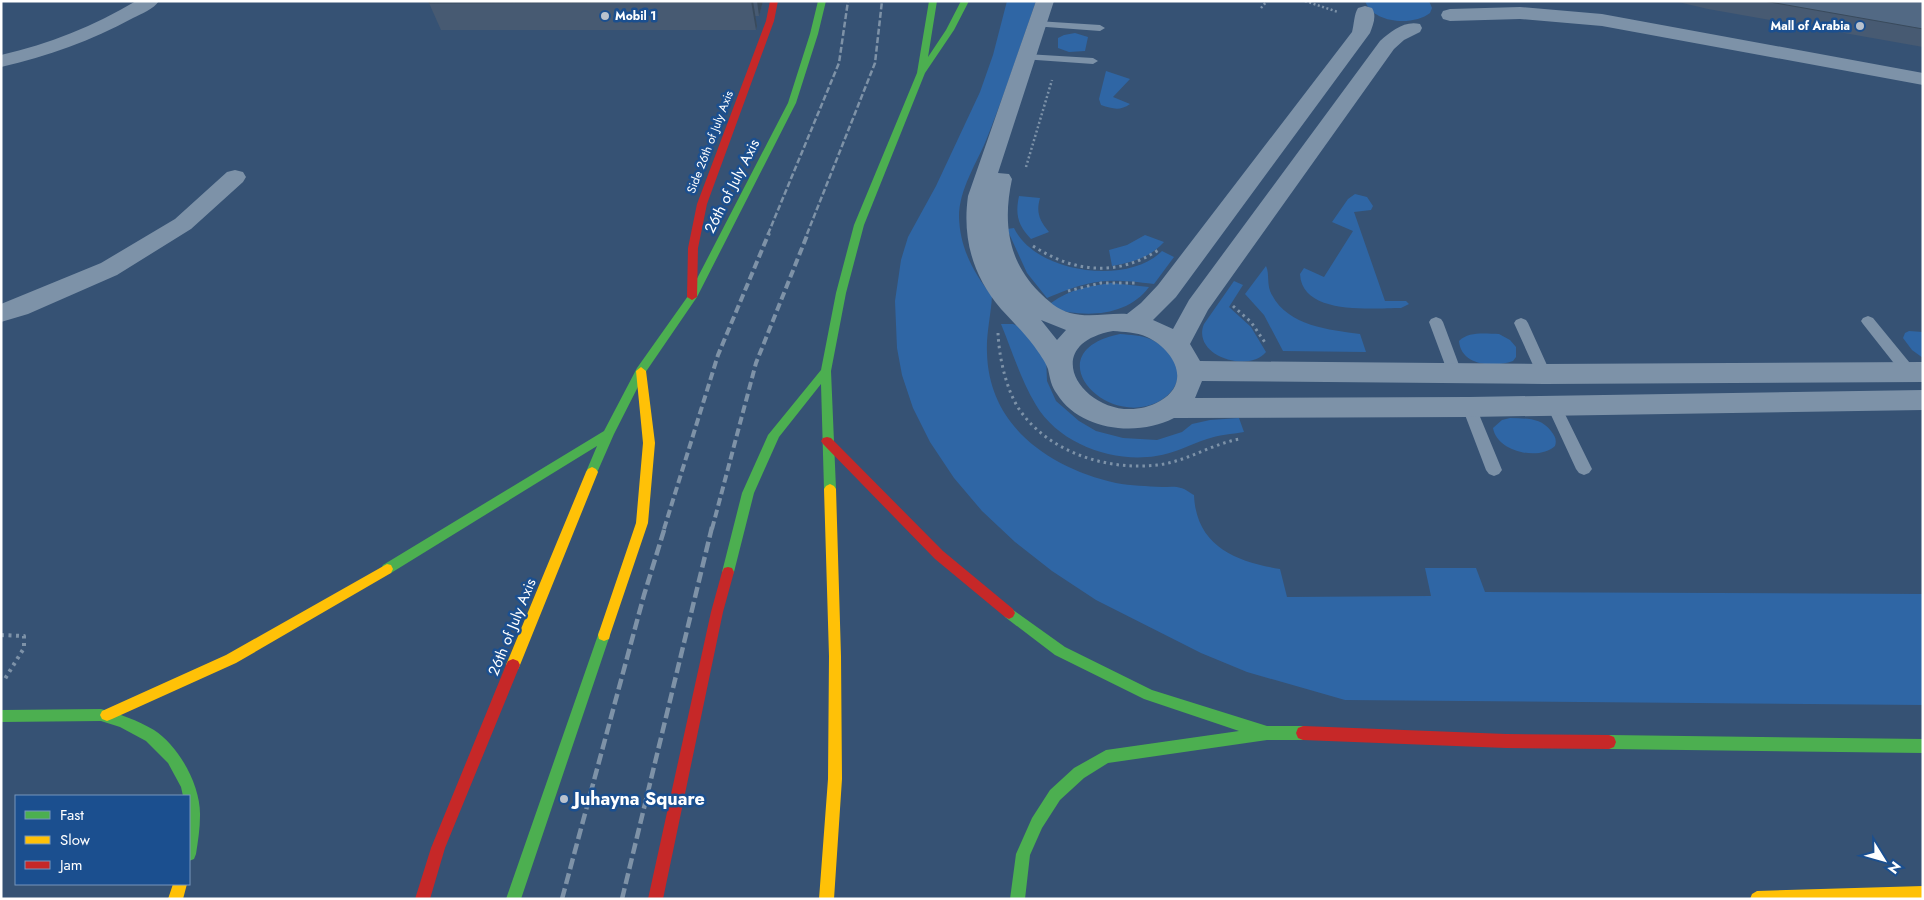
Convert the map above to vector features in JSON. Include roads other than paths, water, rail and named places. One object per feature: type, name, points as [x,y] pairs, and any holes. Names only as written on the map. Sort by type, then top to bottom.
[{"type":"main road","name":"Side 26th of July Axis","points":[[692,297],[693,248],[702,204],[765,21],[774,1]]},
{"type":"main road","name":"26th of July Axis","points":[[422,899],[438,848],[608,434],[641,371],[692,297],[792,103],[814,34],[822,1]]},
{"type":"main road","points":[[922,73],[933,1]]},
{"type":"main road","points":[[826,899],[835,779],[835,656],[826,371],[841,293],[859,225],[922,73],[950,30],[965,1]]},
{"type":"main road","points":[[513,899],[642,523],[649,443],[641,371]]},
{"type":"main road","points":[[655,899],[717,612],[748,493],[774,435],[826,371]]},
{"type":"main road","points":[[107,715],[230,660],[406,557],[520,485],[608,434]]},
{"type":"main road","points":[[827,441],[939,554],[1000,608],[1060,651],[1149,694],[1268,733]]},
{"type":"main road","points":[[1,716],[107,715],[134,725],[157,740],[173,756],[185,777],[192,802],[190,846]]},
{"type":"main road","points":[[1017,899],[1023,854],[1037,823],[1055,795],[1079,773],[1106,758],[1268,733],[1345,734],[1506,741],[1923,746]]},
{"type":"main road","points":[[175,899],[180,885]]},
{"type":"main road","points":[[1757,899],[1923,893]]},
{"type":"street","points":[[1,61],[36,54],[96,32],[150,1]]},
{"type":"street","points":[[1045,1],[1040,63],[996,197],[995,221],[997,237],[1010,271],[1036,305],[1062,320],[1096,325]]},
{"type":"street","points":[[1044,24],[1060,1]]},
{"type":"street","points":[[18,39],[34,36],[78,21],[104,6]]},
{"type":"street","points":[[1177,345],[1198,306],[1387,45],[1397,36],[1439,16],[1520,13],[1602,20],[1923,80]]},
{"type":"street","points":[[1132,323],[1150,309],[1167,291],[1361,33],[1365,22],[1372,14],[1439,16],[1595,13],[1923,73]]},
{"type":"street","points":[[1040,63],[979,196],[975,216],[977,238],[982,259],[994,282],[1009,303],[1038,331],[1050,348],[1059,366],[1062,380],[1070,393],[1083,404],[1099,413],[1117,418],[1136,418],[1154,415],[1170,408],[1182,398],[1188,385],[1190,371],[1186,358],[1177,345],[1164,335],[1149,327],[1132,323],[1113,322],[1096,325],[1081,332],[1069,341],[1062,353],[1059,366]]},
{"type":"street","points":[[1,313],[19,308],[109,269],[183,224],[235,177]]},
{"type":"street","points":[[1190,371],[1544,374],[1916,372]]},
{"type":"street","points":[[1170,408],[1470,407],[1553,404],[1923,400]]},
{"type":"lane","points":[[1044,24],[1100,28]]},
{"type":"lane","points":[[1040,63],[1094,61]]},
{"type":"lane","points":[[1868,321],[1916,372]]},
{"type":"lane","points":[[1436,322],[1455,373]]},
{"type":"lane","points":[[1521,323],[1544,374]]},
{"type":"lane","points":[[1553,404],[1584,470]]},
{"type":"lane","points":[[1470,407],[1494,470]]},
{"type":"railway","points":[[768,234],[839,63],[848,1]]},
{"type":"railway","points":[[807,234],[875,63],[882,1]]},
{"type":"railway","points":[[664,529],[718,355],[769,233]]},
{"type":"railway","points":[[712,529],[756,363],[808,233]]},
{"type":"railway","points":[[562,899],[644,595],[665,527]]},
{"type":"railway","points":[[622,899],[712,527]]},
{"type":"place","name":"Mobil 1","points":[[605,16]]},
{"type":"place","name":"Mall of Arabia","points":[[1860,26]]},
{"type":"place","name":"Juhayna Square","points":[[564,799]]}]
